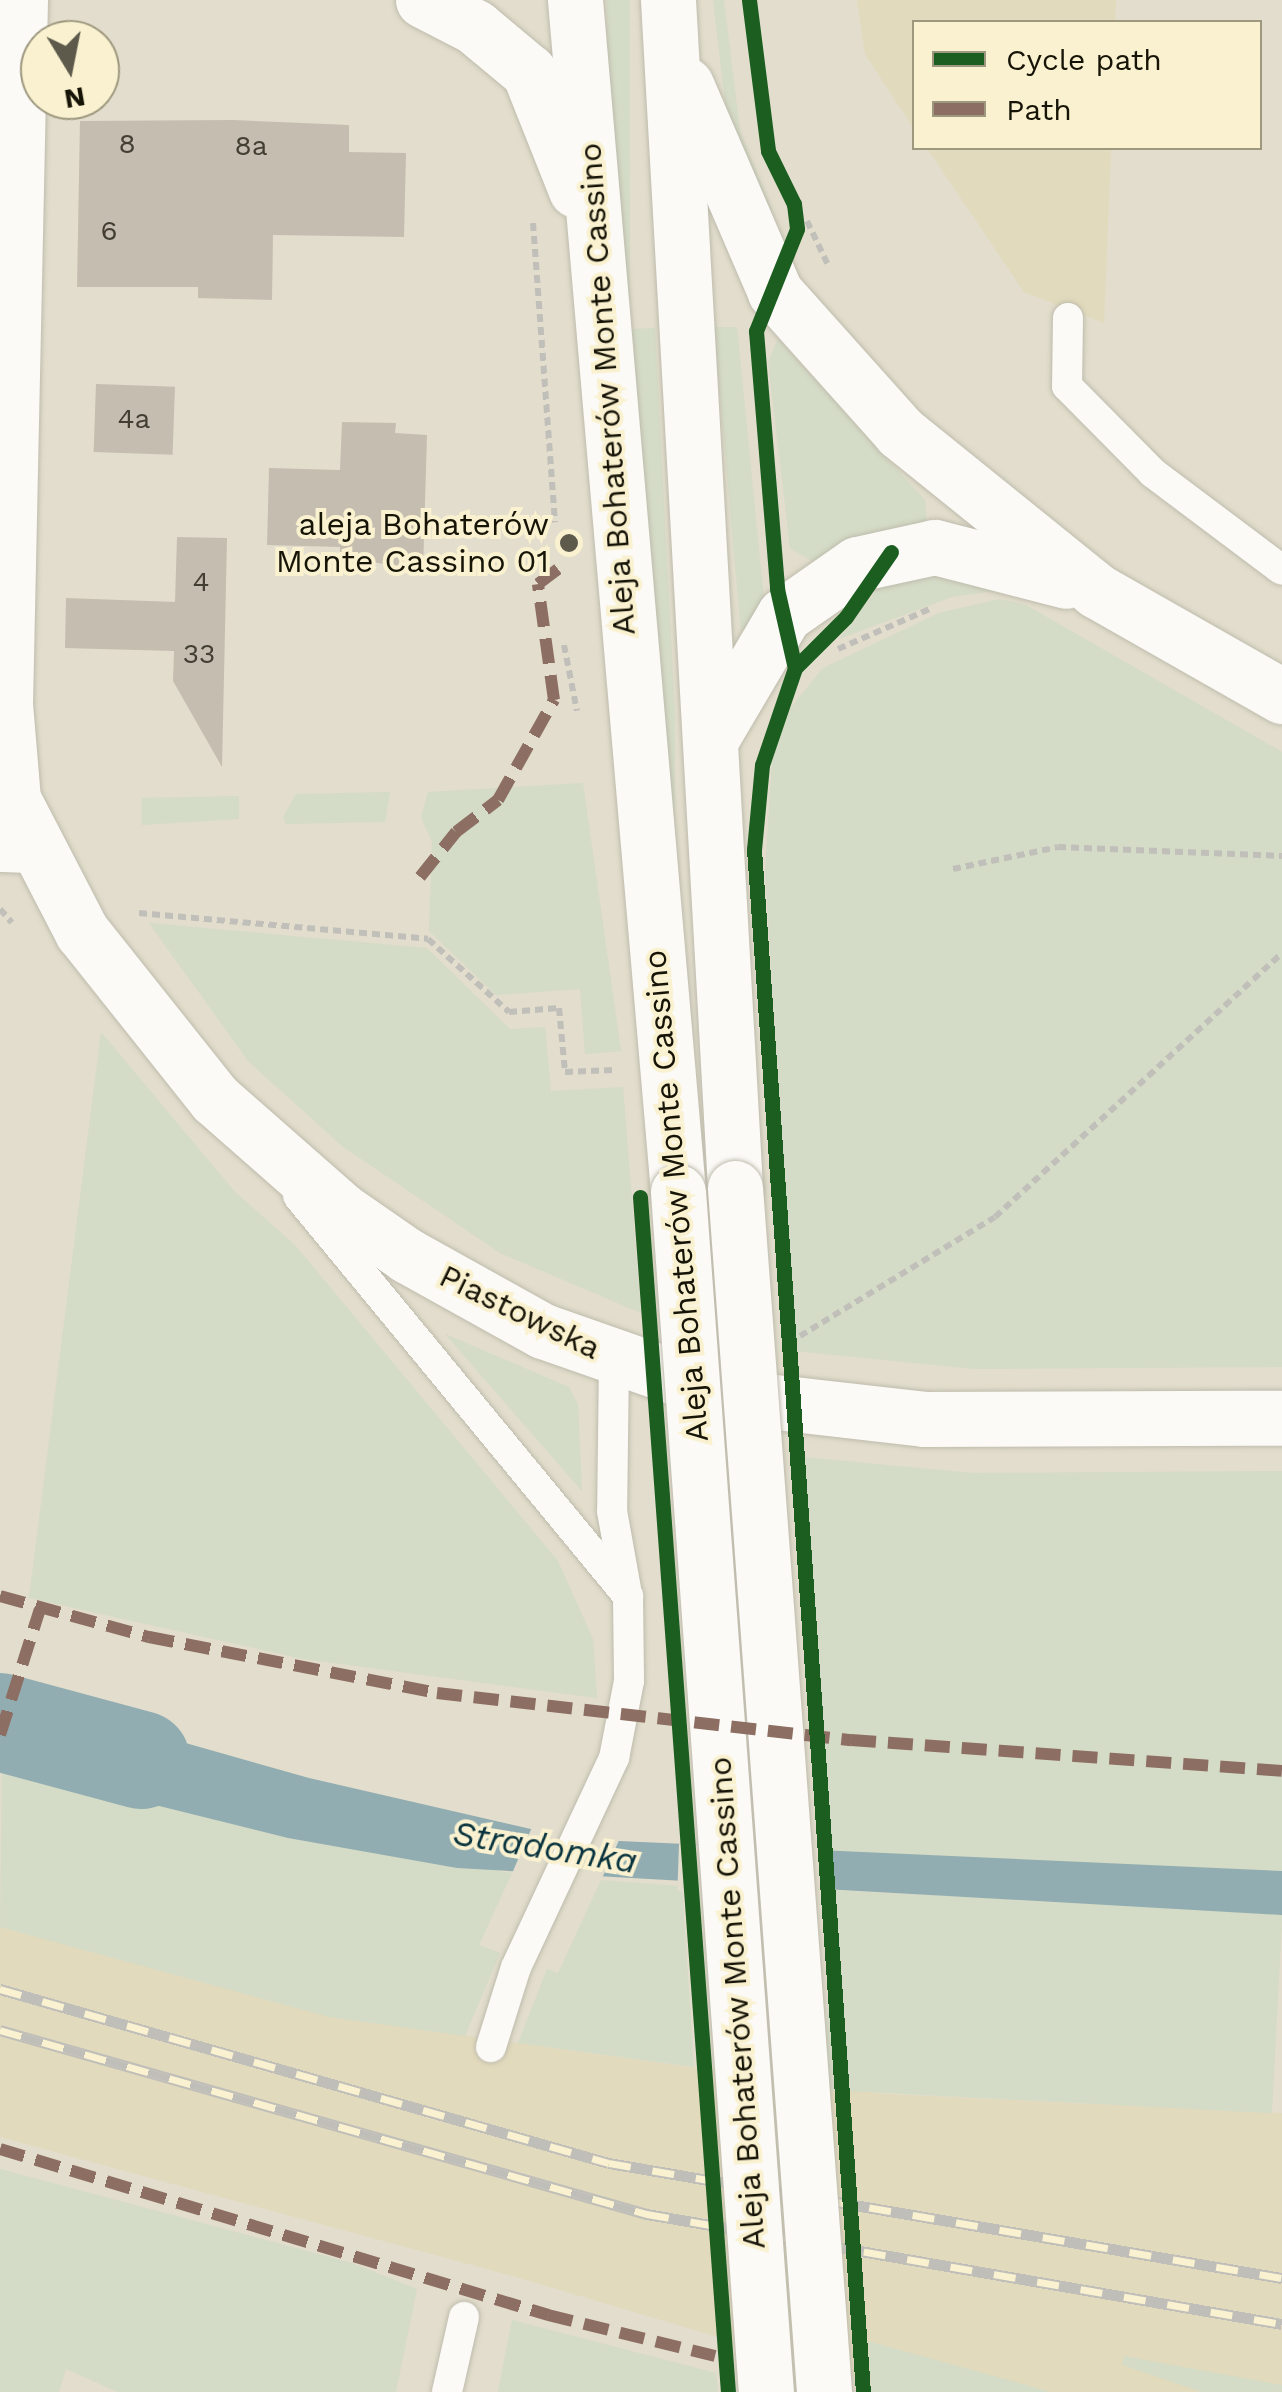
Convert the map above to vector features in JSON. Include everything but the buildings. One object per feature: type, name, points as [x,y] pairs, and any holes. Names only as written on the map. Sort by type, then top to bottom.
[{"type":"main road","name":"Piastowska","points":[[20,0],[6,704],[15,844],[132,1000],[262,1143],[408,1256],[544,1330],[614,1358],[766,1401],[924,1419],[1282,1418]]},
{"type":"main road","points":[[422,0],[475,27],[529,72],[597,239]]},
{"type":"main road","name":"Aleja Bohaterów Monte Cassino","points":[[575,0],[678,1192],[766,2392]]},
{"type":"main road","name":"Aleja Bohaterów Monte Cassino","points":[[668,0],[735,1188],[824,2392]]},
{"type":"main road","points":[[673,55],[775,292],[900,432],[1097,591],[1282,696]]},
{"type":"main road","points":[[710,740],[784,615],[857,564],[935,547],[1097,591]]},
{"type":"lane","points":[[1068,318],[1067,386],[1153,473],[1282,570]]},
{"type":"lane","points":[[262,1143],[324,1233],[628,1596]]},
{"type":"lane","points":[[491,2047],[516,1966],[614,1758],[630,1682],[628,1596],[612,1511],[614,1358]]},
{"type":"lane","points":[[447,2392],[464,2317]]},
{"type":"path","points":[[532,205],[555,522]]},
{"type":"path","points":[[797,229],[818,273],[813,337]]},
{"type":"path","points":[[825,648],[945,604]]},
{"type":"path","points":[[825,648],[834,630]]},
{"type":"path","points":[[953,869],[1058,847],[1282,856]]},
{"type":"path","points":[[125,911],[428,939],[508,1012],[559,1008],[564,1072],[618,1070]]},
{"type":"path","points":[[784,1346],[996,1217],[1282,954]]},
{"type":"shaded area","points":[[857,0],[1116,0],[1115,20],[912,20],[912,126],[865,54]]},
{"type":"shaded area","points":[[928,150],[1111,150],[1104,323],[1024,292]]},
{"type":"shaded area","points":[[0,1927],[330,2017],[885,2094],[1282,2113],[1282,2392],[871,2392],[870,2382],[516,2277],[0,2137]]},
{"type":"green space","points":[[607,0],[630,0],[630,299],[607,299]]},
{"type":"green space","points":[[713,0],[724,0],[740,131],[772,209],[766,222],[728,127]]},
{"type":"green space","points":[[714,327],[737,327],[764,600],[741,633]]},
{"type":"green space","points":[[655,328],[675,716],[675,816],[668,817],[630,329]]},
{"type":"green space","points":[[778,339],[925,500],[927,522],[883,530],[813,562],[790,548],[768,362]]},
{"type":"green space","points":[[922,571],[1007,589],[952,597],[839,639],[886,578]]},
{"type":"green space","points":[[999,599],[1026,605],[1282,752],[1282,1367],[975,1369],[795,1351],[765,871],[772,762],[788,711],[823,668],[939,613]]},
{"type":"green space","points":[[583,783],[621,1051],[585,1054],[580,989],[496,995],[429,931],[432,842],[421,817],[428,792]]},
{"type":"green space","points":[[390,792],[385,822],[286,824],[283,817],[296,794]]},
{"type":"green space","points":[[239,796],[239,819],[142,825],[142,798]]},
{"type":"green space","points":[[149,923],[427,948],[510,1029],[545,1027],[551,1091],[623,1087],[641,1313],[500,1253],[342,1146],[248,1061]]},
{"type":"green space","points":[[101,1032],[235,1192],[295,1245],[558,1561],[593,1639],[597,1698],[303,1659],[29,1598]]},
{"type":"green space","points":[[445,1334],[569,1387],[578,1405],[582,1491]]},
{"type":"green space","points":[[802,1457],[973,1473],[1282,1471],[1282,1871],[832,1853]]},
{"type":"green space","points":[[2,1767],[288,1838],[512,1873],[479,1945],[500,1953],[465,2036],[329,2017],[0,1927]]},
{"type":"green space","points":[[601,1880],[682,1886],[694,2067],[518,2043],[547,1969],[558,1973]]},
{"type":"green space","points":[[834,1890],[1282,1913],[1272,2113],[824,2090]]},
{"type":"green space","points":[[0,2169],[352,2263],[417,2289],[396,2392],[118,2392],[66,2369],[59,2392],[0,2392]]},
{"type":"green space","points":[[512,2320],[716,2373],[718,2392],[498,2392]]},
{"type":"green space","points":[[868,2341],[1051,2392],[871,2392]]},
{"type":"green space","points":[[1124,2356],[1282,2385],[1282,2392],[1202,2392],[1122,2365]]},
{"type":"water","points":[[20,1696],[309,1778],[574,1839],[1282,1871],[1282,1915],[457,1868],[288,1838],[2,1767]]},
{"type":"pier","points":[[533,1825],[620,1838],[599,1885],[510,1878]]},
{"type":"pier","points":[[679,1844],[831,1849],[829,1896],[677,1891]]},
{"type":"waterway","name":"Stradomka","points":[[0,1722],[141,1760]]},
{"type":"railway","points":[[0,1989],[609,2163],[1282,2278]]},
{"type":"railway","points":[[0,2030],[647,2214],[1282,2324]]},
{"type":"marked path","points":[[420,877],[456,832],[498,800],[554,700],[538,584],[558,569]]},
{"type":"marked path","points":[[0,1596],[149,1637],[437,1693],[851,1740],[1282,1771]]},
{"type":"marked path","points":[[0,1735],[40,1609]]},
{"type":"marked path","points":[[0,2149],[548,2315],[715,2356]]},
{"type":"cycle path","points":[[749,0],[768,151],[794,204],[797,229],[756,331],[777,589],[795,668],[762,765],[754,849],[863,2392]]},
{"type":"cycle path","points":[[795,668],[846,617],[891,552]]},
{"type":"cycle path","points":[[640,1197],[728,2392]]},
{"type":"place","name":"aleja Bohaterów Monte Cassino 01","points":[[569,543]]}]
